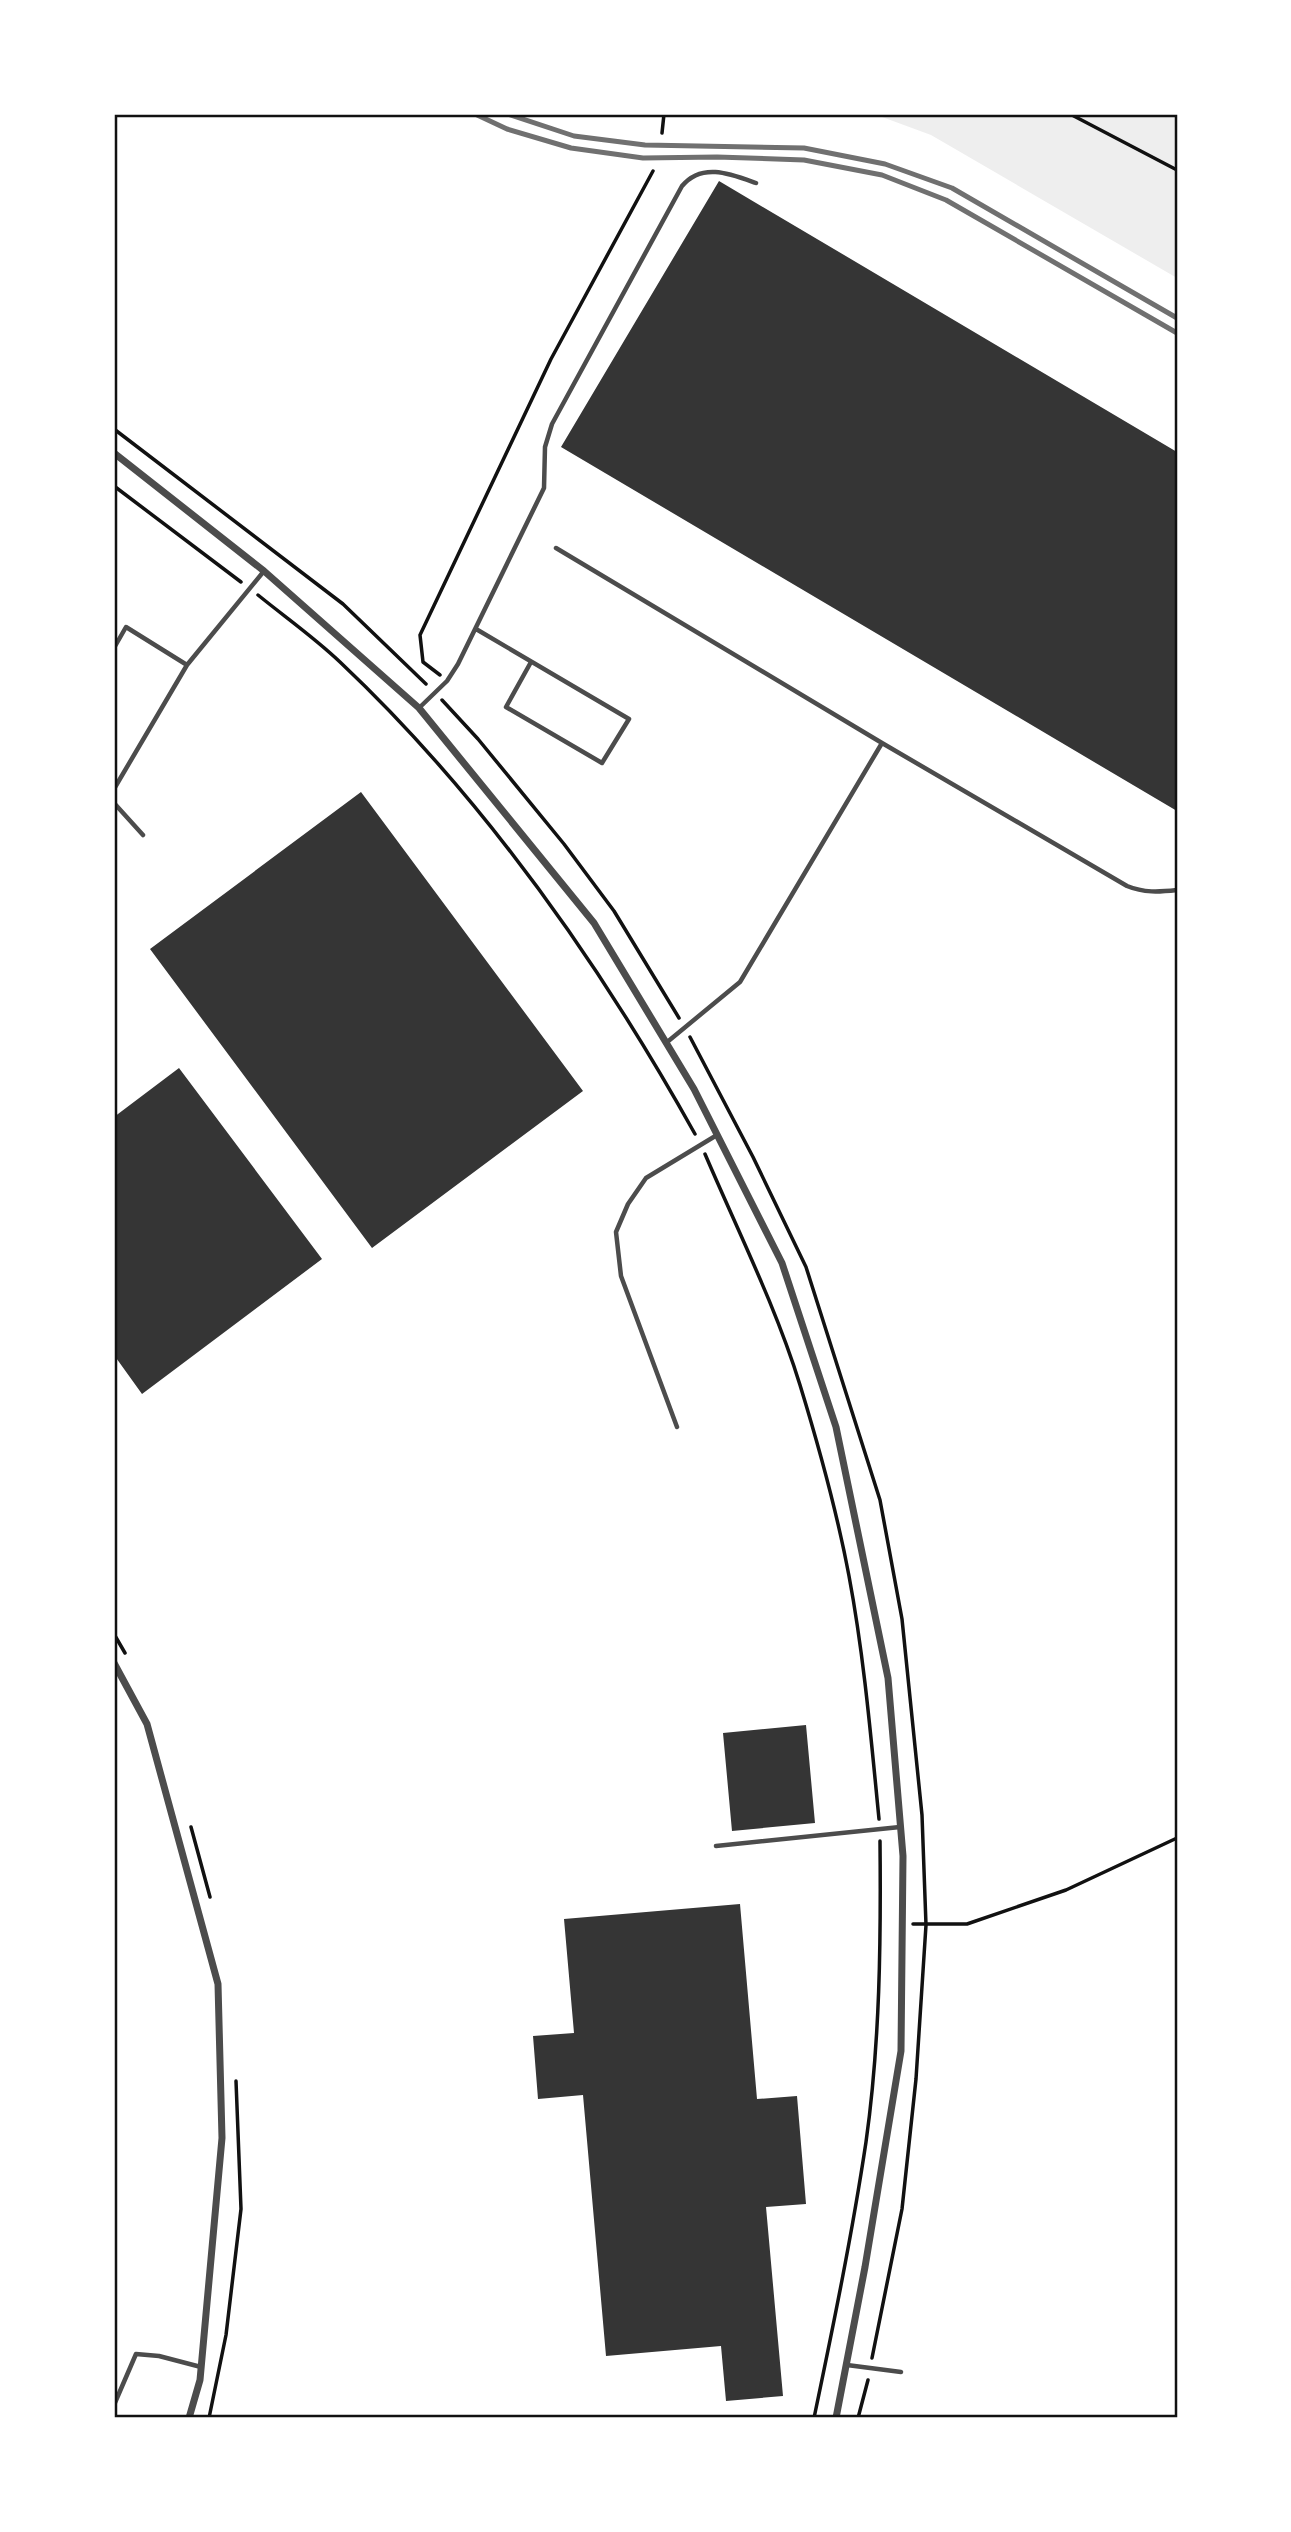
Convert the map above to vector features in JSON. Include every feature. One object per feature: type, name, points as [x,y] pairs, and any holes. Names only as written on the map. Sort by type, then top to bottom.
[{"type":"street","points":[[114,453],[264,571],[419,708],[594,923],[694,1088],[782,1262],[836,1427],[888,1678],[903,1856],[901,2051],[865,2267],[836,2418]]},
{"type":"street","points":[[114,1664],[147,1724],[218,1984],[222,2138],[200,2380],[189,2418]]},
{"type":"lane","points":[[419,708],[447,681],[476,629],[544,488],[545,447],[552,424],[682,186],[690,176],[704,172],[729,174],[756,183]]},
{"type":"lane","points":[[555,548],[1126,886],[1138,891],[1177,890]]},
{"type":"lane","points":[[114,789],[187,665],[264,571]]},
{"type":"lane","points":[[114,648],[126,627],[187,665]]},
{"type":"lane","points":[[476,629],[629,719],[602,763],[506,707],[531,662]]},
{"type":"lane","points":[[666,1043],[740,982],[882,743]]},
{"type":"lane","points":[[114,803],[143,835]]},
{"type":"lane","points":[[677,1427],[621,1276],[616,1232],[628,1204],[646,1178],[718,1135]]},
{"type":"lane","points":[[716,1846],[901,1827]]},
{"type":"lane","points":[[114,2405],[136,2354],[159,2356],[201,2367]]},
{"type":"lane","points":[[846,2365],[901,2372]]},
{"type":"path","points":[[662,133],[664,114]]},
{"type":"path","points":[[1070,114],[1177,170]]},
{"type":"path","points":[[447,681],[424,662],[420,635],[551,359],[653,171]]},
{"type":"path","points":[[114,429],[343,604],[435,692],[478,739],[614,911],[684,1027],[753,1157],[806,1267],[880,1500],[902,1619],[922,1815],[926,1925],[916,2079],[902,2209],[858,2418]]},
{"type":"path","points":[[902,1923],[967,1924],[1054,1894],[1177,1838]]},
{"type":"shaded area","points":[[874,114],[1177,114],[1177,278],[931,135]]},
{"type":"building","points":[[719,181],[1177,452],[1177,811],[561,447]]},
{"type":"building","points":[[361,792],[583,1091],[372,1248],[150,949]]},
{"type":"building","points":[[179,1068],[322,1259],[142,1394],[114,1355],[114,1117]]},
{"type":"building","points":[[806,1725],[815,1823],[732,1831],[723,1733]]},
{"type":"building","points":[[740,1904],[757,2099],[797,2096],[806,2204],[766,2207],[783,2396],[726,2401],[721,2346],[606,2356],[583,2095],[538,2099],[533,2036],[574,2033],[564,1919]]},
{"type":"railway","points":[[475,114],[507,129],[571,148],[643,158],[804,160],[882,175],[946,200],[1177,333]]},
{"type":"railway","points":[[508,114],[574,136],[645,145],[804,148],[885,164],[952,188],[1177,318]]}]
